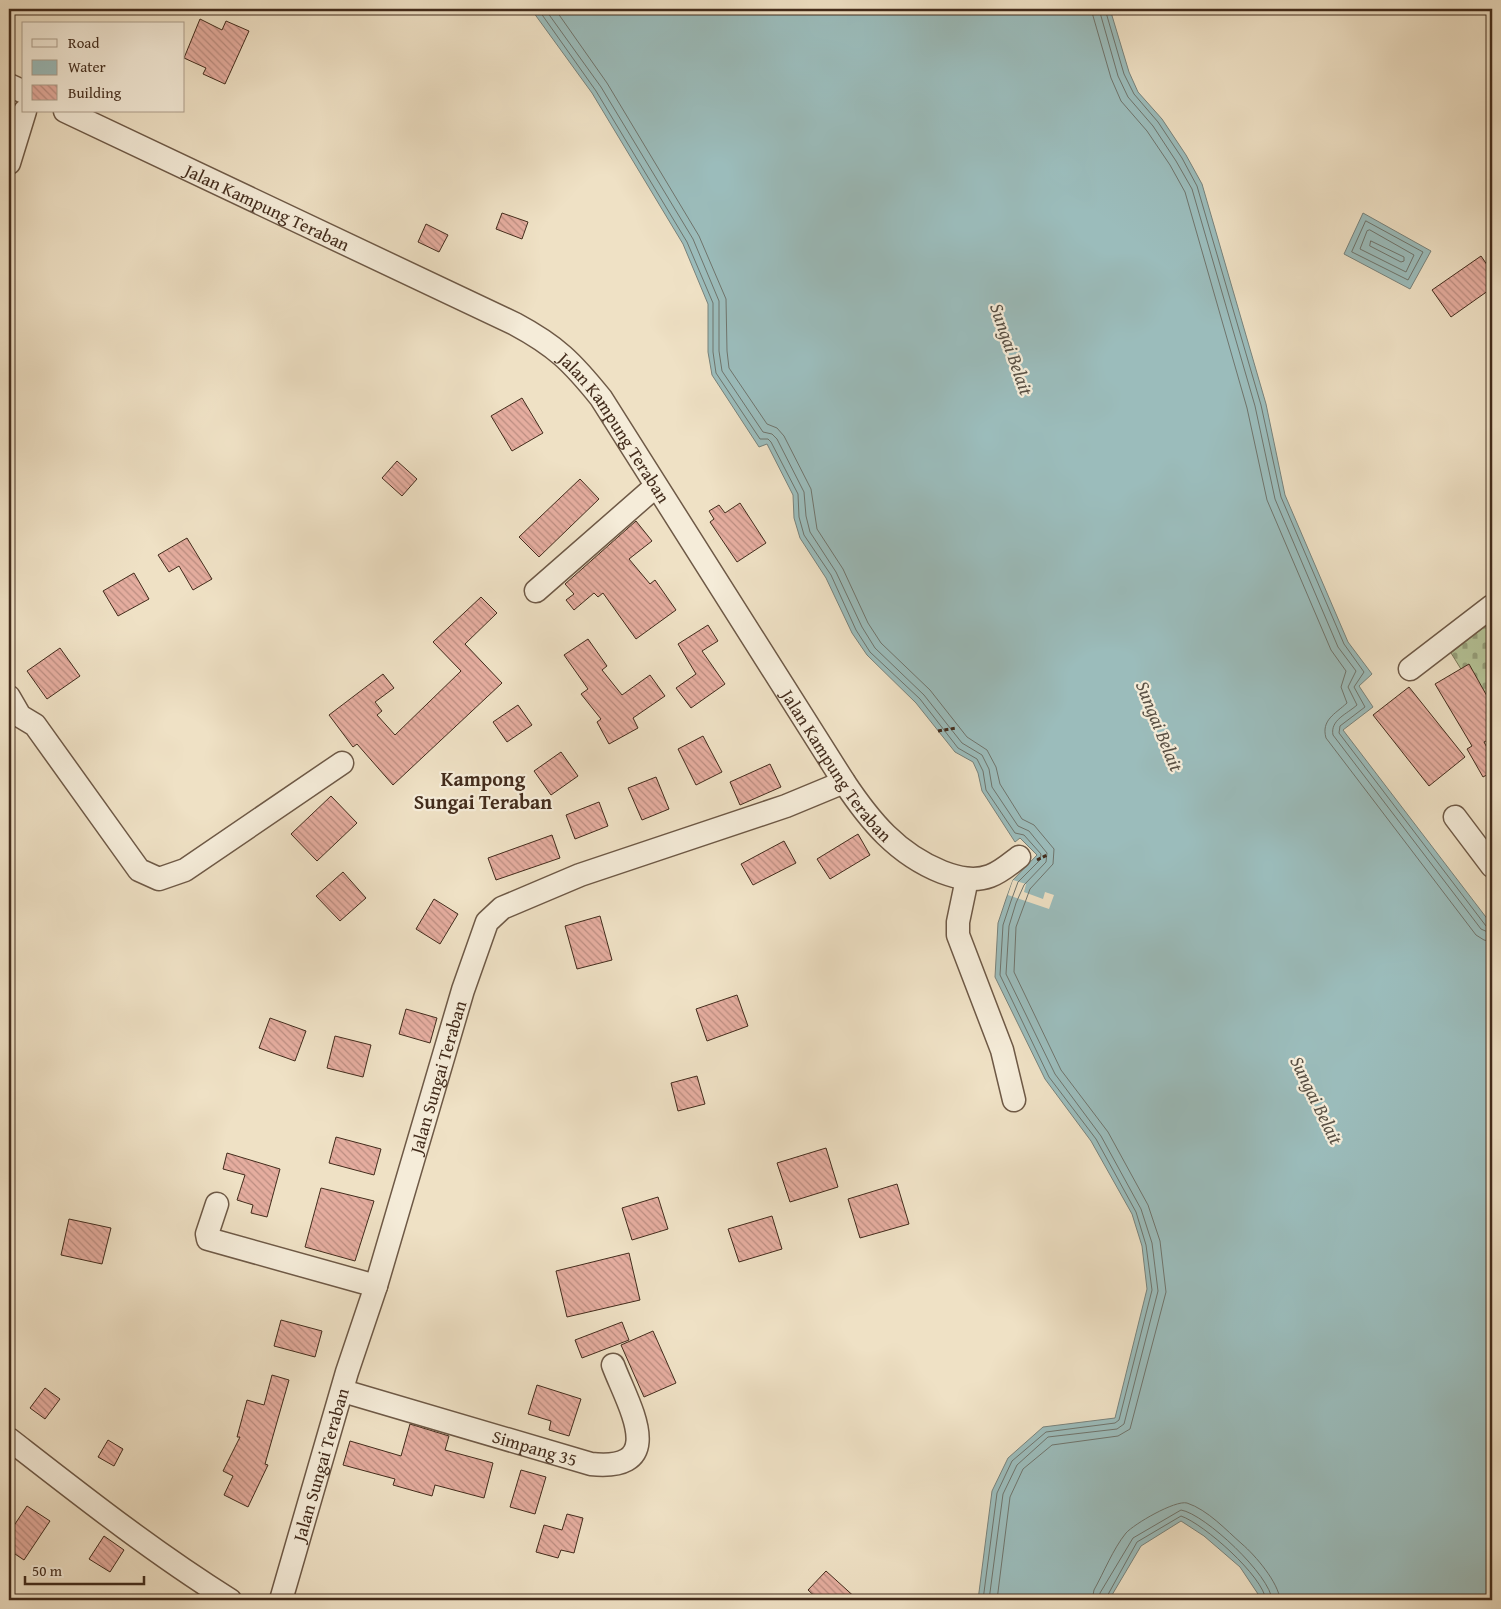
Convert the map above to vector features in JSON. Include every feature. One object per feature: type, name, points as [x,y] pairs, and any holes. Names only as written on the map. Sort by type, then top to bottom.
[{"type":"street","points":[[9,85],[22,91]]},
{"type":"street","points":[[9,163],[25,112]]},
{"type":"street","name":"Jalan Kampung Teraban","points":[[67,112],[515,324],[547,342],[574,365],[601,398],[865,814],[898,848],[923,864],[949,875],[973,880],[992,876],[1019,857]]},
{"type":"street","points":[[536,591],[656,486]]},
{"type":"street","points":[[1410,669],[1492,606]]},
{"type":"street","points":[[9,697],[20,716],[35,725],[139,870],[160,879],[185,870],[342,763]]},
{"type":"street","name":"Jalan Sungai Teraban","points":[[281,1600],[463,990],[487,922],[502,908],[580,875],[786,806],[844,782]]},
{"type":"street","points":[[1455,817],[1492,866]]},
{"type":"street","points":[[967,878],[958,922],[958,935],[1002,1050],[1014,1100]]},
{"type":"street","points":[[217,1204],[207,1234],[208,1238],[376,1286]]},
{"type":"street","name":"Simpang 35","points":[[343,1390],[591,1464],[612,1466],[627,1461],[635,1452],[638,1443],[635,1422],[613,1364]]},
{"type":"street","points":[[9,1439],[99,1510],[188,1574],[230,1600]]},
{"type":"path","points":[[938,731],[956,728]]},
{"type":"green space","points":[[1492,621],[1492,719],[1451,653]]},
{"type":"water","name":"Sungai Belait","points":[[531,9],[1110,9],[1129,72],[1138,92],[1162,119],[1186,155],[1202,184],[1266,404],[1285,495],[1348,642],[1372,674],[1359,686],[1373,707],[1343,730],[1492,925],[1492,1600],[1262,1600],[1240,1567],[1204,1536],[1181,1521],[1141,1546],[1109,1600],[978,1600],[992,1491],[1008,1458],[1043,1427],[1115,1418],[1147,1289],[1142,1246],[1132,1214],[1091,1141],[1045,1079],[995,977],[998,923],[1006,899],[1013,880],[1037,855],[1020,838],[1015,842],[982,791],[978,773],[973,762],[955,752],[916,703],[867,655],[852,633],[826,578],[800,538],[794,518],[793,495],[767,444],[759,447],[712,375],[708,352],[708,304],[683,244],[592,93]]},
{"type":"water","points":[[1363,213],[1431,251],[1410,289],[1344,254]]},
{"type":"pier","points":[[1013,880],[1026,884],[1024,892],[1043,899],[1045,892],[1054,895],[1049,909],[1008,895]]},
{"type":"building","points":[[200,19],[222,30],[226,21],[249,31],[225,84],[203,74],[206,68],[185,58]]},
{"type":"building","points":[[502,213],[528,222],[522,239],[496,229]]},
{"type":"building","points":[[426,224],[448,235],[439,252],[418,242]]},
{"type":"building","points":[[1481,256],[1492,272],[1492,288],[1451,317],[1432,290]]},
{"type":"building","points":[[522,398],[543,433],[512,451],[491,416]]},
{"type":"building","points":[[397,461],[417,479],[402,496],[382,478]]},
{"type":"building","points":[[580,479],[599,499],[539,557],[519,537]]},
{"type":"building","points":[[740,503],[766,543],[737,562],[710,522],[714,519],[709,511],[719,505],[725,513]]},
{"type":"building","points":[[636,521],[652,541],[629,559],[650,584],[655,580],[676,610],[636,639],[603,593],[598,597],[594,593],[574,610],[566,600],[574,594],[565,584]]},
{"type":"building","points":[[187,538],[212,579],[193,590],[179,566],[169,572],[158,555]]},
{"type":"building","points":[[134,573],[149,599],[118,616],[103,591]]},
{"type":"building","points":[[481,597],[497,613],[465,644],[502,683],[393,785],[357,744],[353,747],[329,715],[383,674],[394,688],[375,702],[382,711],[377,715],[395,735],[461,671],[433,642]]},
{"type":"building","points":[[708,625],[718,641],[702,651],[725,684],[691,708],[676,688],[696,674],[678,644]]},
{"type":"building","points":[[588,639],[607,666],[602,670],[622,695],[650,675],[665,696],[633,718],[638,728],[609,744],[597,722],[601,719],[581,694],[588,689],[564,655]]},
{"type":"building","points":[[60,648],[80,676],[47,699],[27,671]]},
{"type":"building","points":[[1469,664],[1492,705],[1492,738],[1484,742],[1492,757],[1492,772],[1483,777],[1467,749],[1472,746],[1435,684]]},
{"type":"building","points":[[1409,687],[1465,757],[1429,786],[1373,715]]},
{"type":"building","points":[[518,705],[532,725],[507,742],[493,722]]},
{"type":"building","points":[[703,736],[722,772],[696,785],[678,749]]},
{"type":"building","points":[[561,752],[578,776],[551,795],[534,771]]},
{"type":"building","points":[[770,764],[781,787],[740,805],[730,782]]},
{"type":"building","points":[[656,777],[669,809],[642,820],[628,788]]},
{"type":"building","points":[[331,796],[357,823],[317,861],[291,834]]},
{"type":"building","points":[[599,802],[608,826],[575,839],[566,815]]},
{"type":"building","points":[[858,834],[870,855],[830,879],[817,859]]},
{"type":"building","points":[[552,835],[560,858],[496,880],[488,858]]},
{"type":"building","points":[[784,841],[796,863],[753,885],[741,864]]},
{"type":"building","points":[[343,872],[366,898],[340,921],[316,896]]},
{"type":"building","points":[[434,899],[458,914],[440,944],[416,929]]},
{"type":"building","points":[[600,916],[612,960],[577,969],[565,926]]},
{"type":"building","points":[[737,995],[748,1026],[707,1041],[696,1009]]},
{"type":"building","points":[[406,1009],[437,1018],[430,1043],[399,1034]]},
{"type":"building","points":[[270,1018],[306,1031],[295,1061],[259,1048]]},
{"type":"building","points":[[335,1036],[371,1045],[363,1077],[327,1068]]},
{"type":"building","points":[[697,1076],[705,1104],[678,1111],[671,1083]]},
{"type":"building","points":[[336,1137],[381,1149],[374,1175],[329,1163]]},
{"type":"building","points":[[826,1148],[838,1187],[790,1202],[777,1163]]},
{"type":"building","points":[[227,1153],[280,1169],[267,1217],[251,1213],[253,1205],[237,1200],[245,1175],[223,1169]]},
{"type":"building","points":[[897,1184],[909,1224],[860,1238],[848,1199]]},
{"type":"building","points":[[321,1188],[374,1201],[355,1261],[305,1247]]},
{"type":"building","points":[[658,1197],[668,1229],[632,1240],[622,1208]]},
{"type":"building","points":[[772,1216],[782,1249],[739,1262],[728,1229]]},
{"type":"building","points":[[69,1219],[111,1228],[102,1264],[61,1255]]},
{"type":"building","points":[[629,1253],[640,1300],[567,1317],[556,1271]]},
{"type":"building","points":[[281,1320],[322,1331],[315,1357],[274,1346]]},
{"type":"building","points":[[622,1322],[629,1340],[582,1358],[575,1340]]},
{"type":"building","points":[[653,1331],[676,1383],[644,1397],[621,1345]]},
{"type":"building","points":[[272,1375],[289,1380],[265,1464],[268,1465],[248,1507],[224,1495],[233,1476],[223,1471],[240,1437],[237,1437],[247,1400],[264,1405]]},
{"type":"building","points":[[537,1385],[581,1399],[569,1436],[549,1430],[551,1421],[528,1414]]},
{"type":"building","points":[[45,1388],[60,1399],[45,1419],[30,1408]]},
{"type":"building","points":[[410,1424],[449,1436],[445,1450],[493,1463],[484,1498],[435,1485],[432,1496],[393,1485],[395,1479],[343,1465],[350,1441],[401,1456]]},
{"type":"building","points":[[108,1440],[123,1449],[114,1466],[98,1457]]},
{"type":"building","points":[[521,1470],[546,1477],[535,1514],[510,1507]]},
{"type":"building","points":[[27,1506],[50,1521],[24,1560],[9,1550],[9,1533]]},
{"type":"building","points":[[567,1514],[583,1518],[574,1553],[561,1550],[558,1558],[536,1552],[544,1525],[562,1530]]},
{"type":"building","points":[[104,1536],[124,1550],[110,1572],[89,1559]]},
{"type":"building","points":[[826,1571],[858,1600],[819,1600],[808,1590]]},
{"type":"district","name":"Kampong Sungai Teraban","points":[[483,790]]}]
